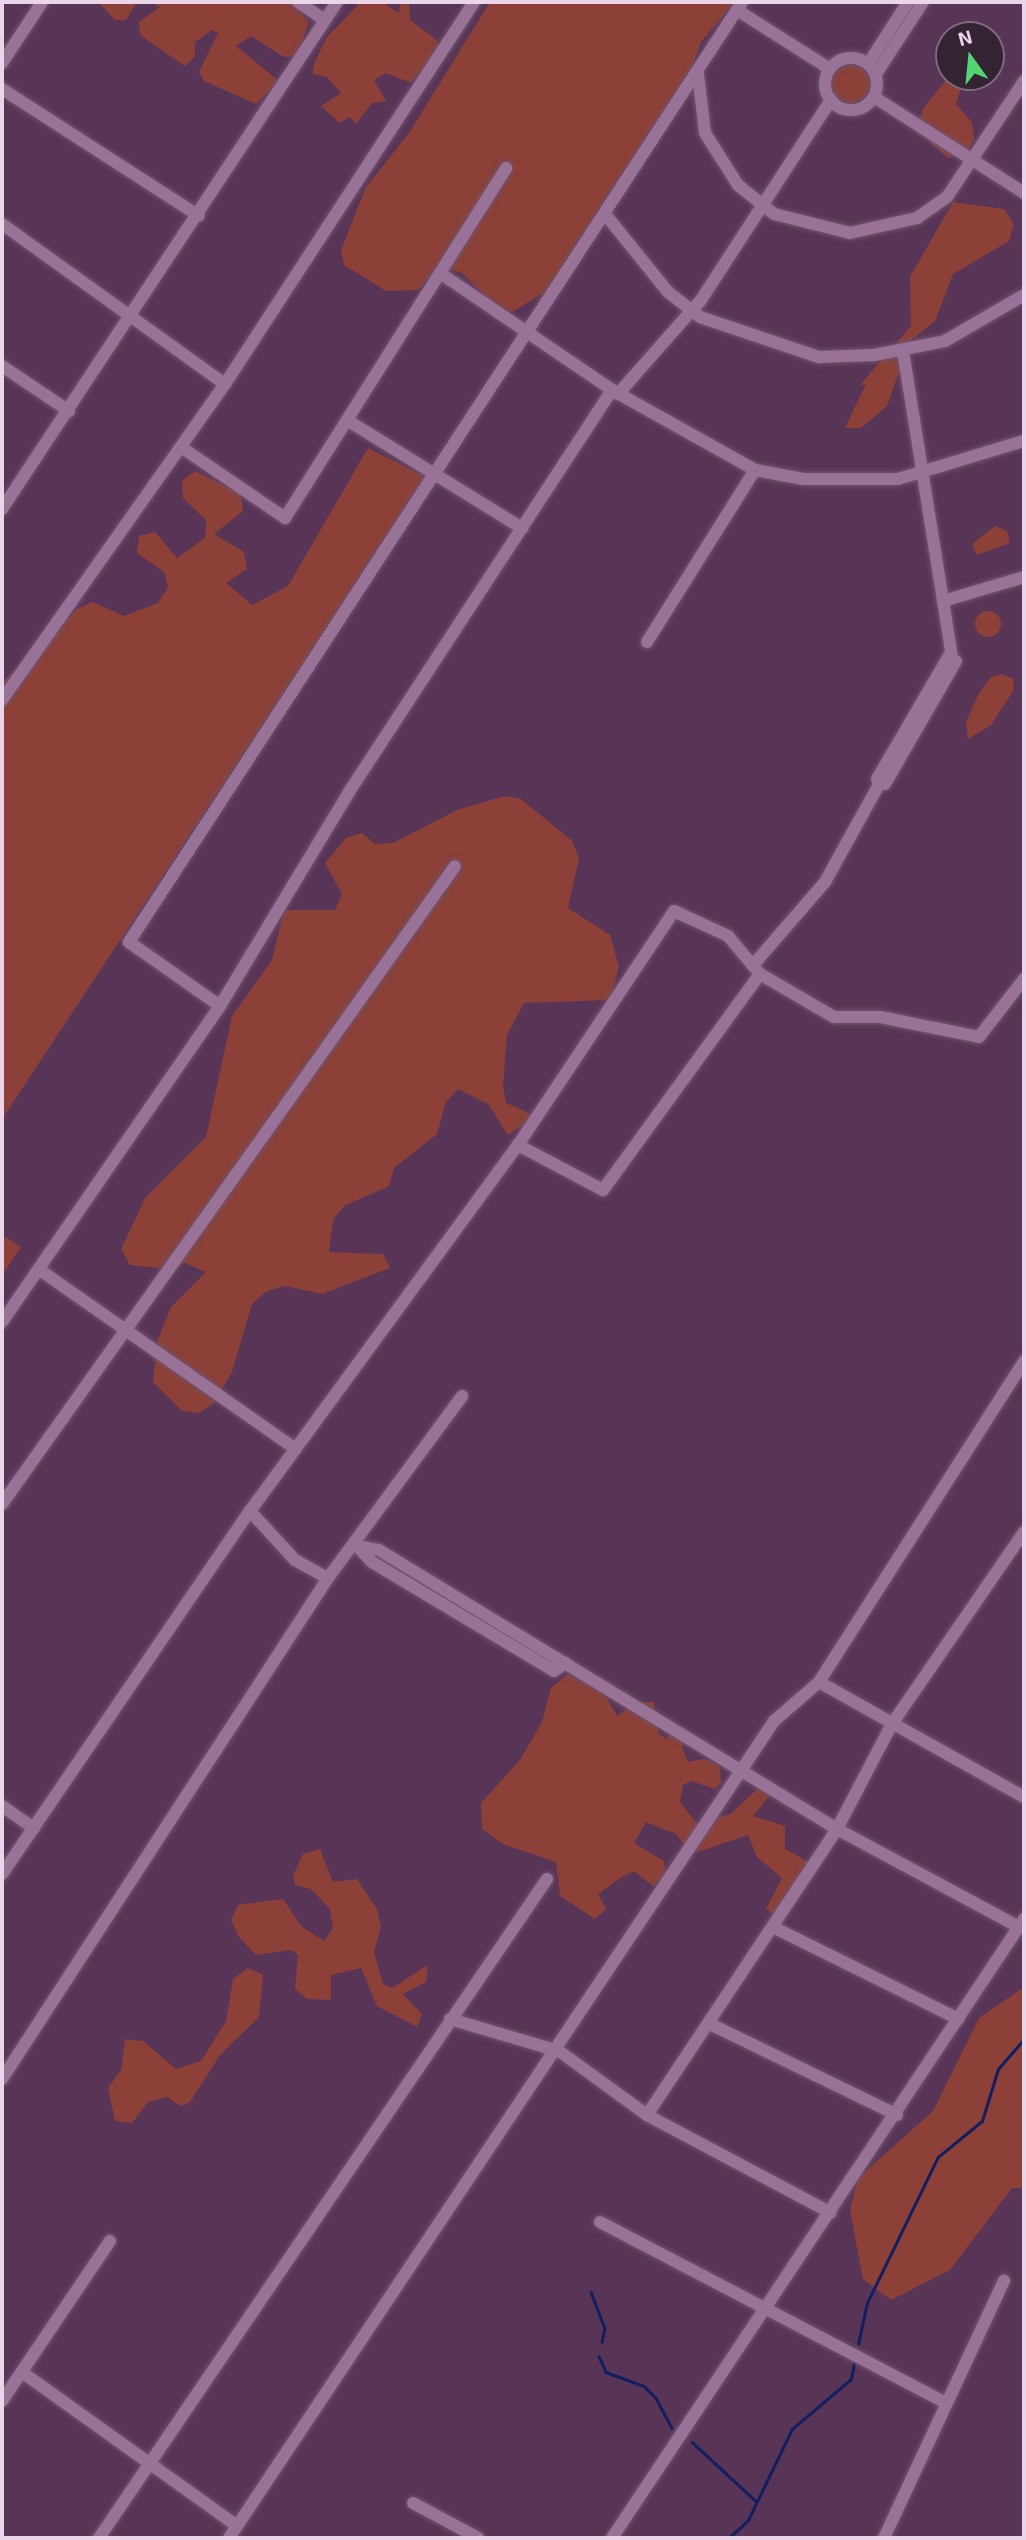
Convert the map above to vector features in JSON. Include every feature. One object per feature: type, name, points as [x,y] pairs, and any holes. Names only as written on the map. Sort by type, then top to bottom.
[{"type":"street","points":[[2,63],[42,2]]},
{"type":"street","points":[[298,2],[325,20]]},
{"type":"street","points":[[2,509],[130,321],[337,2]]},
{"type":"street","points":[[2,700],[225,384],[474,2]]},
{"type":"street","points":[[874,97],[872,69],[908,2]]},
{"type":"street","points":[[872,69],[923,2]]},
{"type":"street","points":[[220,1006],[129,942],[740,6],[830,69]]},
{"type":"street","points":[[872,69],[844,59],[830,69],[825,85],[831,100],[853,110],[874,97]]},
{"type":"street","points":[[698,70],[699,108],[710,146],[762,207],[818,229],[874,230],[933,208],[975,162],[1024,81]]},
{"type":"street","points":[[2,89],[199,216]]},
{"type":"street","points":[[874,97],[1024,193]]},
{"type":"street","points":[[2,1322],[220,1006],[522,528],[615,392],[693,311],[831,100]]},
{"type":"street","points":[[181,447],[285,518],[506,168]]},
{"type":"street","points":[[605,214],[668,292],[693,311],[752,338],[819,357],[903,351],[953,337],[1024,295]]},
{"type":"street","points":[[2,224],[130,321],[225,384]]},
{"type":"street","points":[[440,273],[615,392],[755,470],[853,481],[923,474],[1024,440]]},
{"type":"street","points":[[518,1145],[603,1190],[757,969],[825,882],[952,658],[903,351]]},
{"type":"street","points":[[2,366],[69,411]]},
{"type":"street","points":[[346,420],[522,528]]},
{"type":"street","points":[[647,642],[755,470]]},
{"type":"street","points":[[943,601],[1024,577]]},
{"type":"street","points":[[2,1504],[455,866]]},
{"type":"street","points":[[2,1874],[250,1511],[518,1145],[674,911],[728,936],[757,969],[834,1017],[880,1017],[975,1038],[985,1033],[1024,979]]},
{"type":"street","points":[[40,1270],[296,1449]]},
{"type":"street","points":[[229,2538],[559,2051],[774,1721],[819,1682],[1024,1361]]},
{"type":"street","points":[[2,2079],[328,1578],[358,1546],[462,1396]]},
{"type":"street","points":[[250,1511],[295,1560],[328,1578]]},
{"type":"street","points":[[647,2115],[710,2024],[837,1829],[892,1724],[1024,1532]]},
{"type":"street","points":[[358,1546],[379,1550],[837,1829],[1022,1923],[770,2308],[612,2538]]},
{"type":"street","points":[[358,1546],[372,1562],[554,1671],[565,1663]]},
{"type":"street","points":[[819,1682],[1024,1797]]},
{"type":"street","points":[[2,1806],[34,1828]]},
{"type":"street","points":[[99,2538],[547,1879]]},
{"type":"street","points":[[773,1927],[958,2019]]},
{"type":"street","points":[[450,2019],[559,2051],[647,2115],[831,2213]]},
{"type":"street","points":[[710,2024],[897,2115]]},
{"type":"street","points":[[600,2222],[770,2308],[946,2403]]},
{"type":"street","points":[[2,2401],[110,2241]]},
{"type":"street","points":[[884,2538],[1004,2281]]},
{"type":"street","points":[[22,2372],[237,2526]]},
{"type":"street","points":[[413,2503],[478,2538]]},
{"type":"shaded area","points":[[137,2],[126,20],[115,20],[99,3]]},
{"type":"shaded area","points":[[150,2],[291,2],[309,22],[297,56],[284,57],[251,36],[236,46],[279,81],[256,104],[204,81],[199,72],[218,33],[212,30],[195,42],[195,56],[185,66],[140,35],[139,22],[160,7]]},
{"type":"shaded area","points":[[361,2],[381,2],[399,13],[400,2],[409,2],[410,20],[437,40],[438,51],[411,83],[386,73],[374,80],[386,101],[372,103],[356,124],[350,117],[340,123],[321,106],[341,93],[327,77],[313,74],[314,64],[326,38]]},
{"type":"shaded area","points":[[490,2],[735,2],[701,42],[684,89],[612,204],[578,240],[555,286],[512,312],[496,307],[462,273],[439,266],[418,290],[386,291],[344,265],[341,250],[366,187],[409,133]]},
{"type":"shaded area","points":[[851,65],[864,71],[870,84],[864,97],[851,103],[838,97],[832,84],[838,71]]},
{"type":"shaded area","points":[[937,91],[960,91],[956,104],[972,123],[974,139],[965,154],[948,158],[916,131],[923,109]]},
{"type":"shaded area","points":[[953,202],[1004,209],[1014,224],[1009,241],[953,274],[935,321],[910,341],[887,406],[861,428],[845,428],[866,384],[860,385],[911,326],[910,277]]},
{"type":"shaded area","points":[[368,448],[426,477],[2,1119],[2,683],[77,609],[92,602],[124,616],[158,603],[168,587],[164,572],[137,553],[139,536],[155,532],[177,558],[205,538],[206,520],[183,498],[182,481],[195,471],[241,494],[243,511],[214,534],[244,552],[247,569],[226,583],[252,605],[288,586]]},
{"type":"shaded area","points":[[995,526],[1007,531],[1010,543],[977,555],[972,544]]},
{"type":"shaded area","points":[[988,611],[997,615],[1001,624],[997,633],[988,637],[979,633],[975,624],[979,615]]},
{"type":"shaded area","points":[[1002,674],[1014,679],[1013,691],[991,725],[968,739],[966,722],[978,695],[991,677]]},
{"type":"shaded area","points":[[505,796],[521,799],[572,841],[579,858],[568,908],[610,935],[619,967],[610,1000],[524,1003],[507,1035],[503,1086],[506,1103],[536,1116],[508,1135],[488,1104],[458,1089],[446,1102],[437,1134],[394,1168],[389,1186],[344,1206],[333,1220],[329,1252],[383,1254],[390,1268],[322,1294],[285,1286],[267,1291],[252,1304],[232,1372],[213,1404],[199,1413],[182,1411],[153,1382],[157,1342],[171,1307],[206,1272],[185,1263],[167,1269],[130,1265],[121,1249],[145,1198],[206,1137],[232,1016],[272,960],[284,910],[335,910],[342,894],[325,863],[346,838],[362,833],[375,844],[393,843],[457,810]]},
{"type":"shaded area","points":[[2,1235],[21,1247],[5,1271],[2,1269]]},
{"type":"shaded area","points":[[568,1674],[604,1693],[617,1716],[637,1702],[654,1702],[659,1734],[666,1739],[678,1726],[688,1730],[682,1747],[688,1762],[704,1759],[720,1766],[721,1783],[715,1789],[691,1781],[683,1785],[680,1802],[696,1823],[731,1814],[757,1789],[774,1790],[753,1816],[785,1826],[785,1849],[809,1862],[807,1886],[779,1918],[766,1909],[782,1878],[757,1857],[748,1835],[691,1854],[676,1834],[646,1822],[634,1843],[664,1861],[666,1877],[653,1886],[634,1871],[620,1878],[598,1894],[606,1909],[595,1919],[560,1896],[556,1862],[503,1844],[482,1829],[481,1803],[520,1760],[542,1722],[551,1688]]},
{"type":"shaded area","points":[[320,1849],[333,1882],[357,1879],[377,1909],[381,1927],[374,1952],[383,1984],[392,1988],[428,1965],[426,1982],[403,1994],[422,2014],[417,2027],[377,2006],[361,1968],[331,1975],[331,2000],[307,1999],[295,1989],[298,1955],[291,1950],[256,1955],[239,1937],[231,1920],[238,1905],[283,1899],[301,1926],[324,1941],[333,1928],[330,1909],[311,1889],[295,1885],[293,1876],[303,1854]]},
{"type":"shaded area","points":[[248,1968],[263,1975],[259,2017],[220,2055],[190,2102],[181,2106],[167,2097],[148,2102],[132,2123],[115,2121],[108,2088],[121,2070],[125,2039],[143,2041],[176,2069],[201,2061],[226,2021],[233,1979]]},
{"type":"shaded area","points":[[1024,1987],[1024,2188],[1012,2188],[950,2270],[891,2300],[863,2279],[850,2210],[858,2178],[933,2111],[979,2018]]},
{"type":"waterway","points":[[858,2344],[867,2303],[938,2157],[982,2121],[998,2069],[1024,2039]]},
{"type":"waterway","points":[[591,2292],[605,2328],[602,2342]]},
{"type":"waterway","points":[[599,2356],[606,2372],[644,2386],[656,2398],[672,2428]]},
{"type":"waterway","points":[[729,2538],[748,2520],[792,2429],[851,2379],[854,2364]]},
{"type":"waterway","points":[[692,2442],[756,2501]]}]
